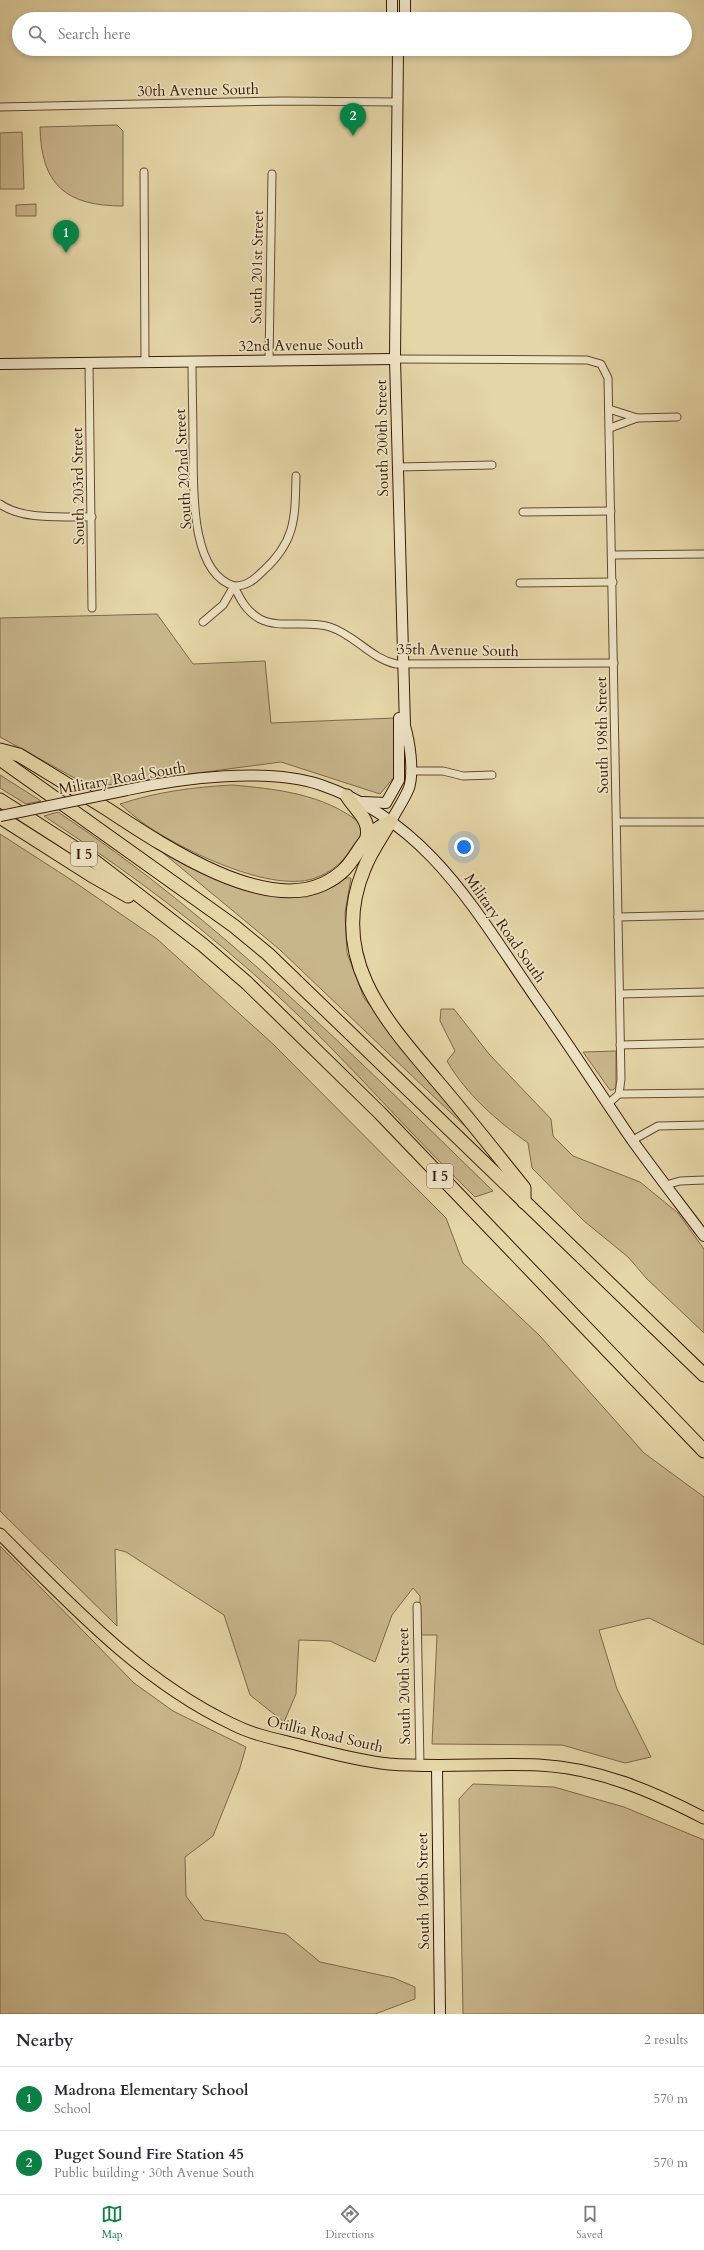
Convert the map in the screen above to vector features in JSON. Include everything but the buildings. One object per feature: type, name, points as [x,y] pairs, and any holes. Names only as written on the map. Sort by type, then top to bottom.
[{"type":"highway","points":[[0,750],[20,755],[132,826],[191,859],[218,873],[259,887],[295,891],[322,884],[347,869],[365,842],[374,832],[391,821]]},
{"type":"highway","name":"I 5","points":[[0,759],[234,926],[268,954],[704,1375]]},
{"type":"highway","points":[[347,796],[367,823],[368,833],[365,842]]},
{"type":"highway","name":"I 5","points":[[0,800],[88,857],[203,945],[303,1036],[380,1113],[704,1451]]},
{"type":"highway","points":[[0,816],[90,875],[164,915]]},
{"type":"highway","points":[[391,821],[363,871],[354,903],[353,936],[361,973],[372,998],[391,1027],[468,1118],[524,1188],[524,1202]]},
{"type":"main road","points":[[392,0],[392,12]]},
{"type":"main road","points":[[405,0],[405,12]]},
{"type":"main road","name":"South 200th Street","points":[[391,821],[409,786],[410,771],[410,743],[405,726],[395,359],[398,56]]},
{"type":"main road","name":"32nd Avenue South","points":[[0,364],[395,359]]},
{"type":"main road","points":[[360,802],[386,803],[397,785],[400,713],[405,706]]},
{"type":"main road","name":"Military Road South","points":[[0,816],[166,782],[271,776],[320,785],[360,802],[391,821],[437,861],[469,899],[633,1140],[704,1236]]},
{"type":"main road","name":"Orillia Road South","points":[[0,1534],[97,1631],[143,1670],[193,1703],[232,1725],[256,1734],[356,1759],[437,1767],[541,1765],[582,1770],[612,1778],[675,1803],[704,1818]]},
{"type":"main road","name":"South 196th Street","points":[[437,1767],[440,2014]]},
{"type":"street","name":"30th Avenue South","points":[[0,106],[283,101],[397,102]]},
{"type":"street","points":[[144,172],[145,362]]},
{"type":"street","name":"South 201st Street","points":[[269,360],[272,174]]},
{"type":"street","name":"32nd Avenue South","points":[[395,359],[578,359],[601,364]]},
{"type":"street","name":"South 202nd Street","points":[[192,361],[194,497],[197,528],[211,565],[222,580],[234,586]]},
{"type":"street","name":"South 203rd Street","points":[[89,363],[92,608]]},
{"type":"street","name":"South 198th Street","points":[[601,364],[608,378],[610,428],[620,994],[621,1079],[619,1094]]},
{"type":"street","points":[[609,409],[636,418],[677,418]]},
{"type":"street","points":[[610,428],[636,418]]},
{"type":"street","points":[[398,467],[492,465]]},
{"type":"street","points":[[203,622],[220,608],[234,586],[246,585],[254,580],[276,559],[286,545],[294,522],[296,476]]},
{"type":"street","points":[[0,504],[13,511],[28,514],[92,517]]},
{"type":"street","points":[[523,512],[611,511]]},
{"type":"street","points":[[612,555],[704,554]]},
{"type":"street","points":[[520,583],[613,582]]},
{"type":"street","name":"35th Avenue South","points":[[234,586],[246,608],[260,618],[275,623],[312,624],[329,627],[354,639],[379,658],[388,662],[403,664],[614,663]]},
{"type":"street","points":[[410,771],[443,770],[463,776],[492,775]]},
{"type":"street","points":[[617,822],[704,822]]},
{"type":"street","points":[[618,917],[704,915]]},
{"type":"street","points":[[620,994],[704,992]]},
{"type":"street","points":[[620,1045],[704,1043]]},
{"type":"street","points":[[609,1103],[619,1094],[704,1093]]},
{"type":"street","points":[[633,1140],[658,1126],[704,1125]]},
{"type":"street","points":[[666,1185],[680,1181],[704,1180]]},
{"type":"street","name":"South 200th Street","points":[[417,1606],[420,1766]]},
{"type":"shaded area","points":[[117,125],[123,131],[123,206],[86,202],[72,196],[60,188],[45,164],[40,127]]},
{"type":"shaded area","points":[[22,132],[24,189],[0,189],[0,133]]},
{"type":"shaded area","points":[[36,204],[36,216],[16,216],[16,205]]},
{"type":"shaded area","points":[[157,614],[193,664],[265,661],[271,723],[394,718],[394,777],[380,794],[281,762],[91,787],[0,737],[0,618]]},
{"type":"shaded area","points":[[0,775],[41,801],[26,804],[0,788]]},
{"type":"shaded area","points":[[232,785],[283,791],[316,799],[346,813],[360,823],[361,835],[343,860],[325,874],[299,881],[277,880],[253,875],[203,857],[159,834],[120,804],[147,796],[175,791]]},
{"type":"shaded area","points":[[58,812],[117,854],[174,898],[284,991],[337,1040],[493,1191],[475,1197],[304,1020],[251,971],[165,901],[105,857],[44,816]]},
{"type":"shaded area","points":[[0,834],[70,879],[157,939],[273,1044],[446,1218],[463,1263],[540,1336],[644,1453],[704,1497],[704,1645],[649,1618],[599,1630],[617,1689],[651,1757],[625,1763],[562,1745],[432,1744],[437,1635],[420,1635],[420,1596],[413,1588],[392,1615],[375,1662],[330,1641],[299,1640],[296,1694],[284,1722],[250,1695],[224,1615],[126,1552],[115,1549],[117,1626],[0,1511]]},
{"type":"shaded area","points":[[145,838],[244,889],[273,896],[307,897],[346,878],[351,878],[345,913],[347,953],[364,998],[471,1132],[279,949]]},
{"type":"shaded area","points":[[441,1009],[454,1009],[489,1054],[551,1119],[553,1136],[573,1156],[640,1182],[678,1213],[704,1249],[704,1333],[647,1279],[628,1257],[584,1221],[532,1168],[528,1143],[505,1126],[463,1085],[447,1061],[455,1051],[440,1021]]},
{"type":"shaded area","points":[[616,1051],[616,1087],[613,1090],[610,1090],[583,1052]]},
{"type":"shaded area","points":[[0,1546],[134,1683],[173,1711],[246,1747],[239,1771],[213,1836],[185,1857],[186,1896],[204,1920],[286,1934],[320,1962],[394,1978],[415,1987],[415,1999],[375,2014],[0,2014]]},
{"type":"shaded area","points":[[473,1784],[554,1787],[624,1807],[704,1840],[704,2014],[463,2014],[459,1799]]},
{"type":"place","name":"Puget Sound Fire Station 45","points":[[353,136]]},
{"type":"place","name":"Madrona Elementary School","points":[[66,253]]}]
